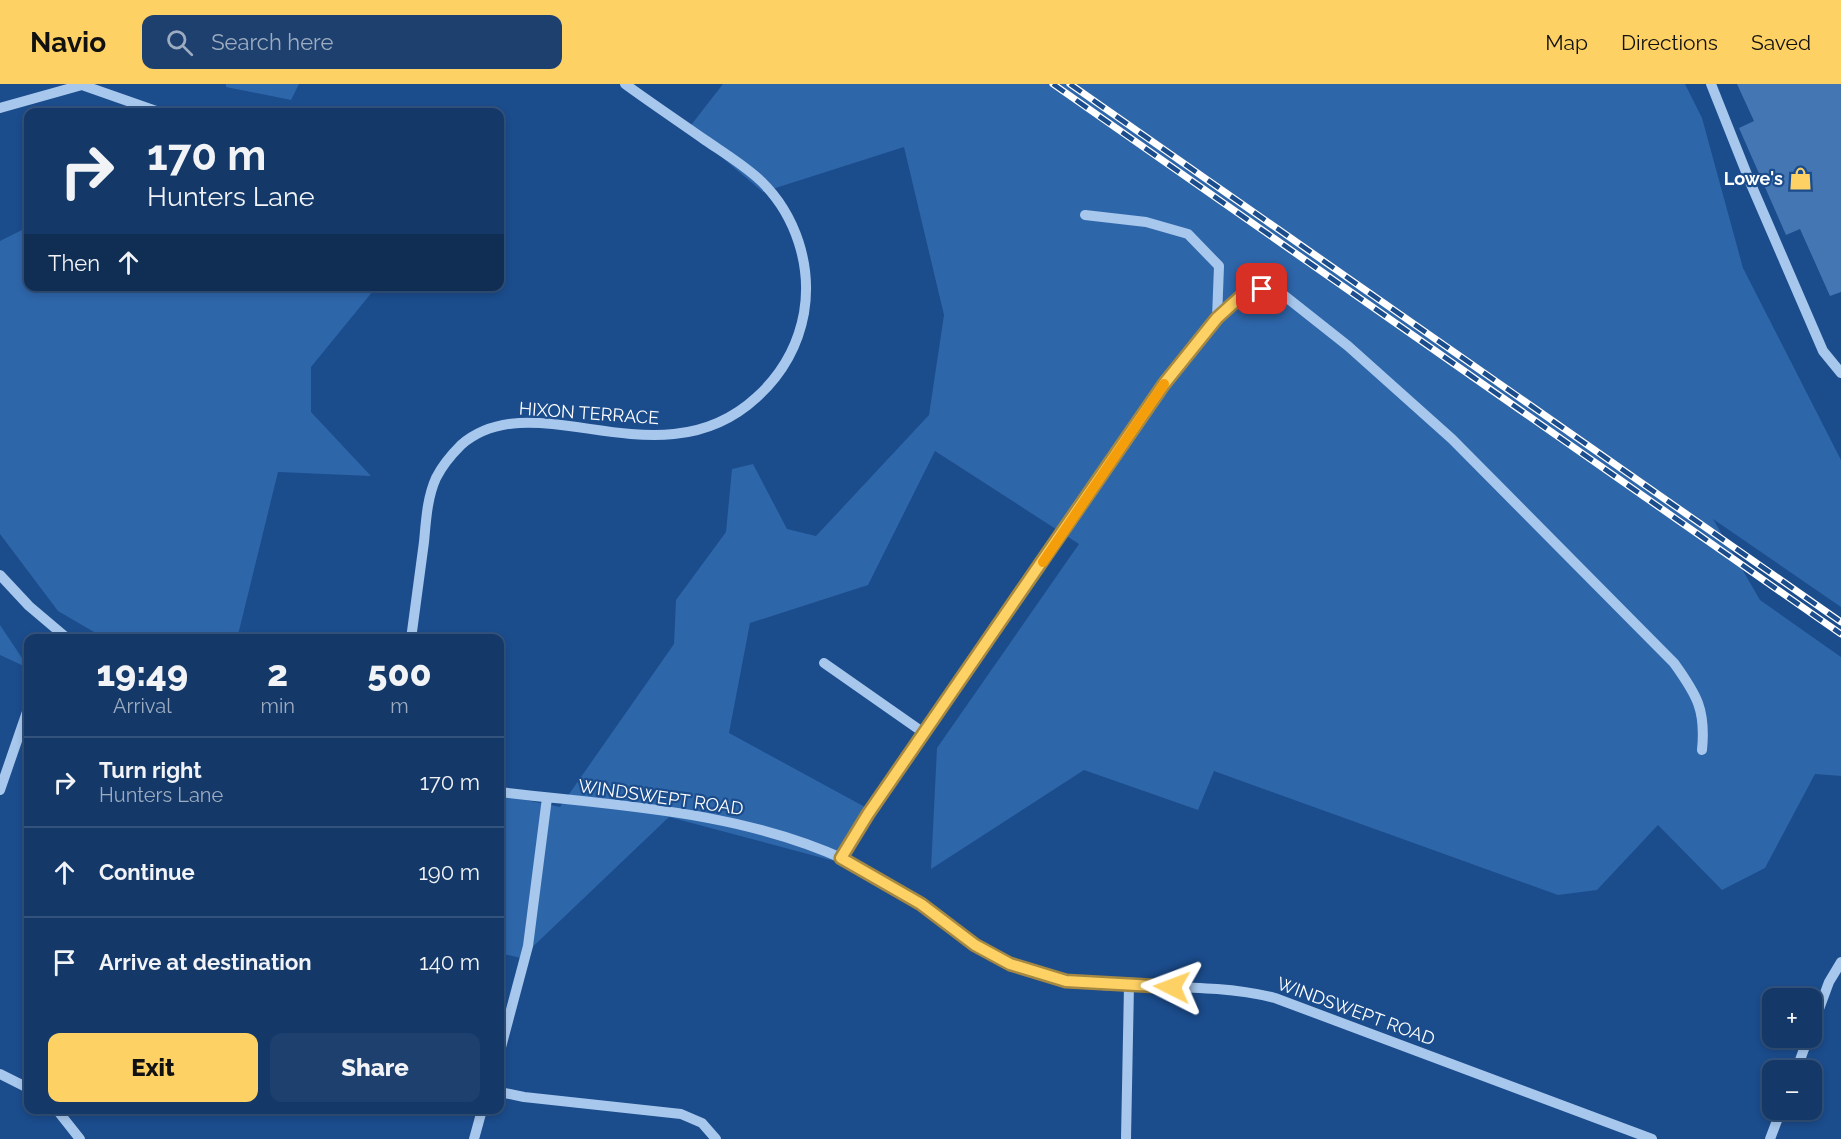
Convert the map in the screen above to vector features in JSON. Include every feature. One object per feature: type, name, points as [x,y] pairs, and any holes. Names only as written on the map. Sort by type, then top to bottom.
[{"type":"street","name":"HIXON TERRACE","points":[[412,634],[431,492],[442,468],[462,444],[492,428],[510,423],[643,436],[669,436],[700,430],[736,414],[758,397],[777,375],[796,342],[805,303],[805,272],[798,238],[787,214],[772,193],[747,170],[625,84]]},
{"type":"street","points":[[1711,84],[1750,182],[1823,351],[1841,373]]},
{"type":"street","points":[[0,108],[82,85],[148,108]]},
{"type":"street","points":[[1085,215],[1146,222],[1188,234],[1219,266],[1217,318]]},
{"type":"street","points":[[841,858],[868,814],[1070,524],[1126,437],[1217,318],[1239,298],[1262,289],[1281,293],[1452,439],[1674,663],[1692,688],[1701,709],[1704,729],[1702,750]]},
{"type":"street","points":[[0,576],[29,606],[61,634]]},
{"type":"street","points":[[824,663],[924,733]]},
{"type":"street","points":[[0,790],[24,721]]},
{"type":"street","name":"WINDSWEPT ROAD","points":[[504,793],[715,818],[763,829],[841,858],[921,904],[975,945],[1010,964],[1066,981],[1235,990],[1285,1000],[1652,1139]]},
{"type":"street","points":[[504,1036],[528,946],[547,798]]},
{"type":"street","points":[[1822,1001],[1829,982],[1841,962]]},
{"type":"street","points":[[1126,1139],[1129,985]]},
{"type":"street","points":[[0,1074],[24,1086]]},
{"type":"street","points":[[504,1093],[681,1114],[702,1123],[716,1139]]},
{"type":"street","points":[[60,1114],[80,1139]]},
{"type":"street","points":[[474,1139],[481,1114]]},
{"type":"street","points":[[1770,1139],[1777,1120]]},
{"type":"shaded area","points":[[226,84],[299,84],[291,100],[226,87]]},
{"type":"shaded area","points":[[723,84],[1685,84],[1702,118],[1743,268],[1841,460],[1841,607],[1713,519],[1760,600],[1841,657],[1841,776],[1815,774],[1765,868],[1722,890],[1658,825],[1597,890],[1558,895],[1214,771],[1198,810],[1084,770],[931,869],[937,748],[1079,544],[935,451],[868,585],[750,623],[729,733],[865,807],[834,861],[669,817],[521,958],[504,954],[504,796],[560,807],[674,644],[676,600],[726,532],[732,469],[753,464],[787,529],[816,536],[929,415],[944,315],[904,147],[763,192],[688,129]]},
{"type":"shaded area","points":[[24,229],[24,291],[373,291],[311,367],[311,412],[371,476],[278,472],[238,634],[97,634],[58,611],[0,534],[0,241]]},
{"type":"shaded area","points":[[0,625],[24,661],[24,666],[0,655]]},
{"type":"building","name":"Lowe's","points":[[1737,84],[1841,84],[1841,292],[1830,296],[1800,229],[1786,235],[1739,128],[1754,121]]},
{"type":"railway","points":[[1053,84],[1841,634]]},
{"type":"railway","points":[[1070,84],[1841,622]]},
{"type":"slow traffic","points":[[1043,562],[1164,384]]},
{"type":"place","name":"Lowe's","points":[[1801,178]]},
{"type":"route","points":[[1172,987],[1096,985],[1066,981],[1039,975],[1010,964],[975,945],[921,904],[841,858],[868,814],[1070,524],[1126,437],[1164,384],[1217,318],[1239,298],[1262,289]]}]
